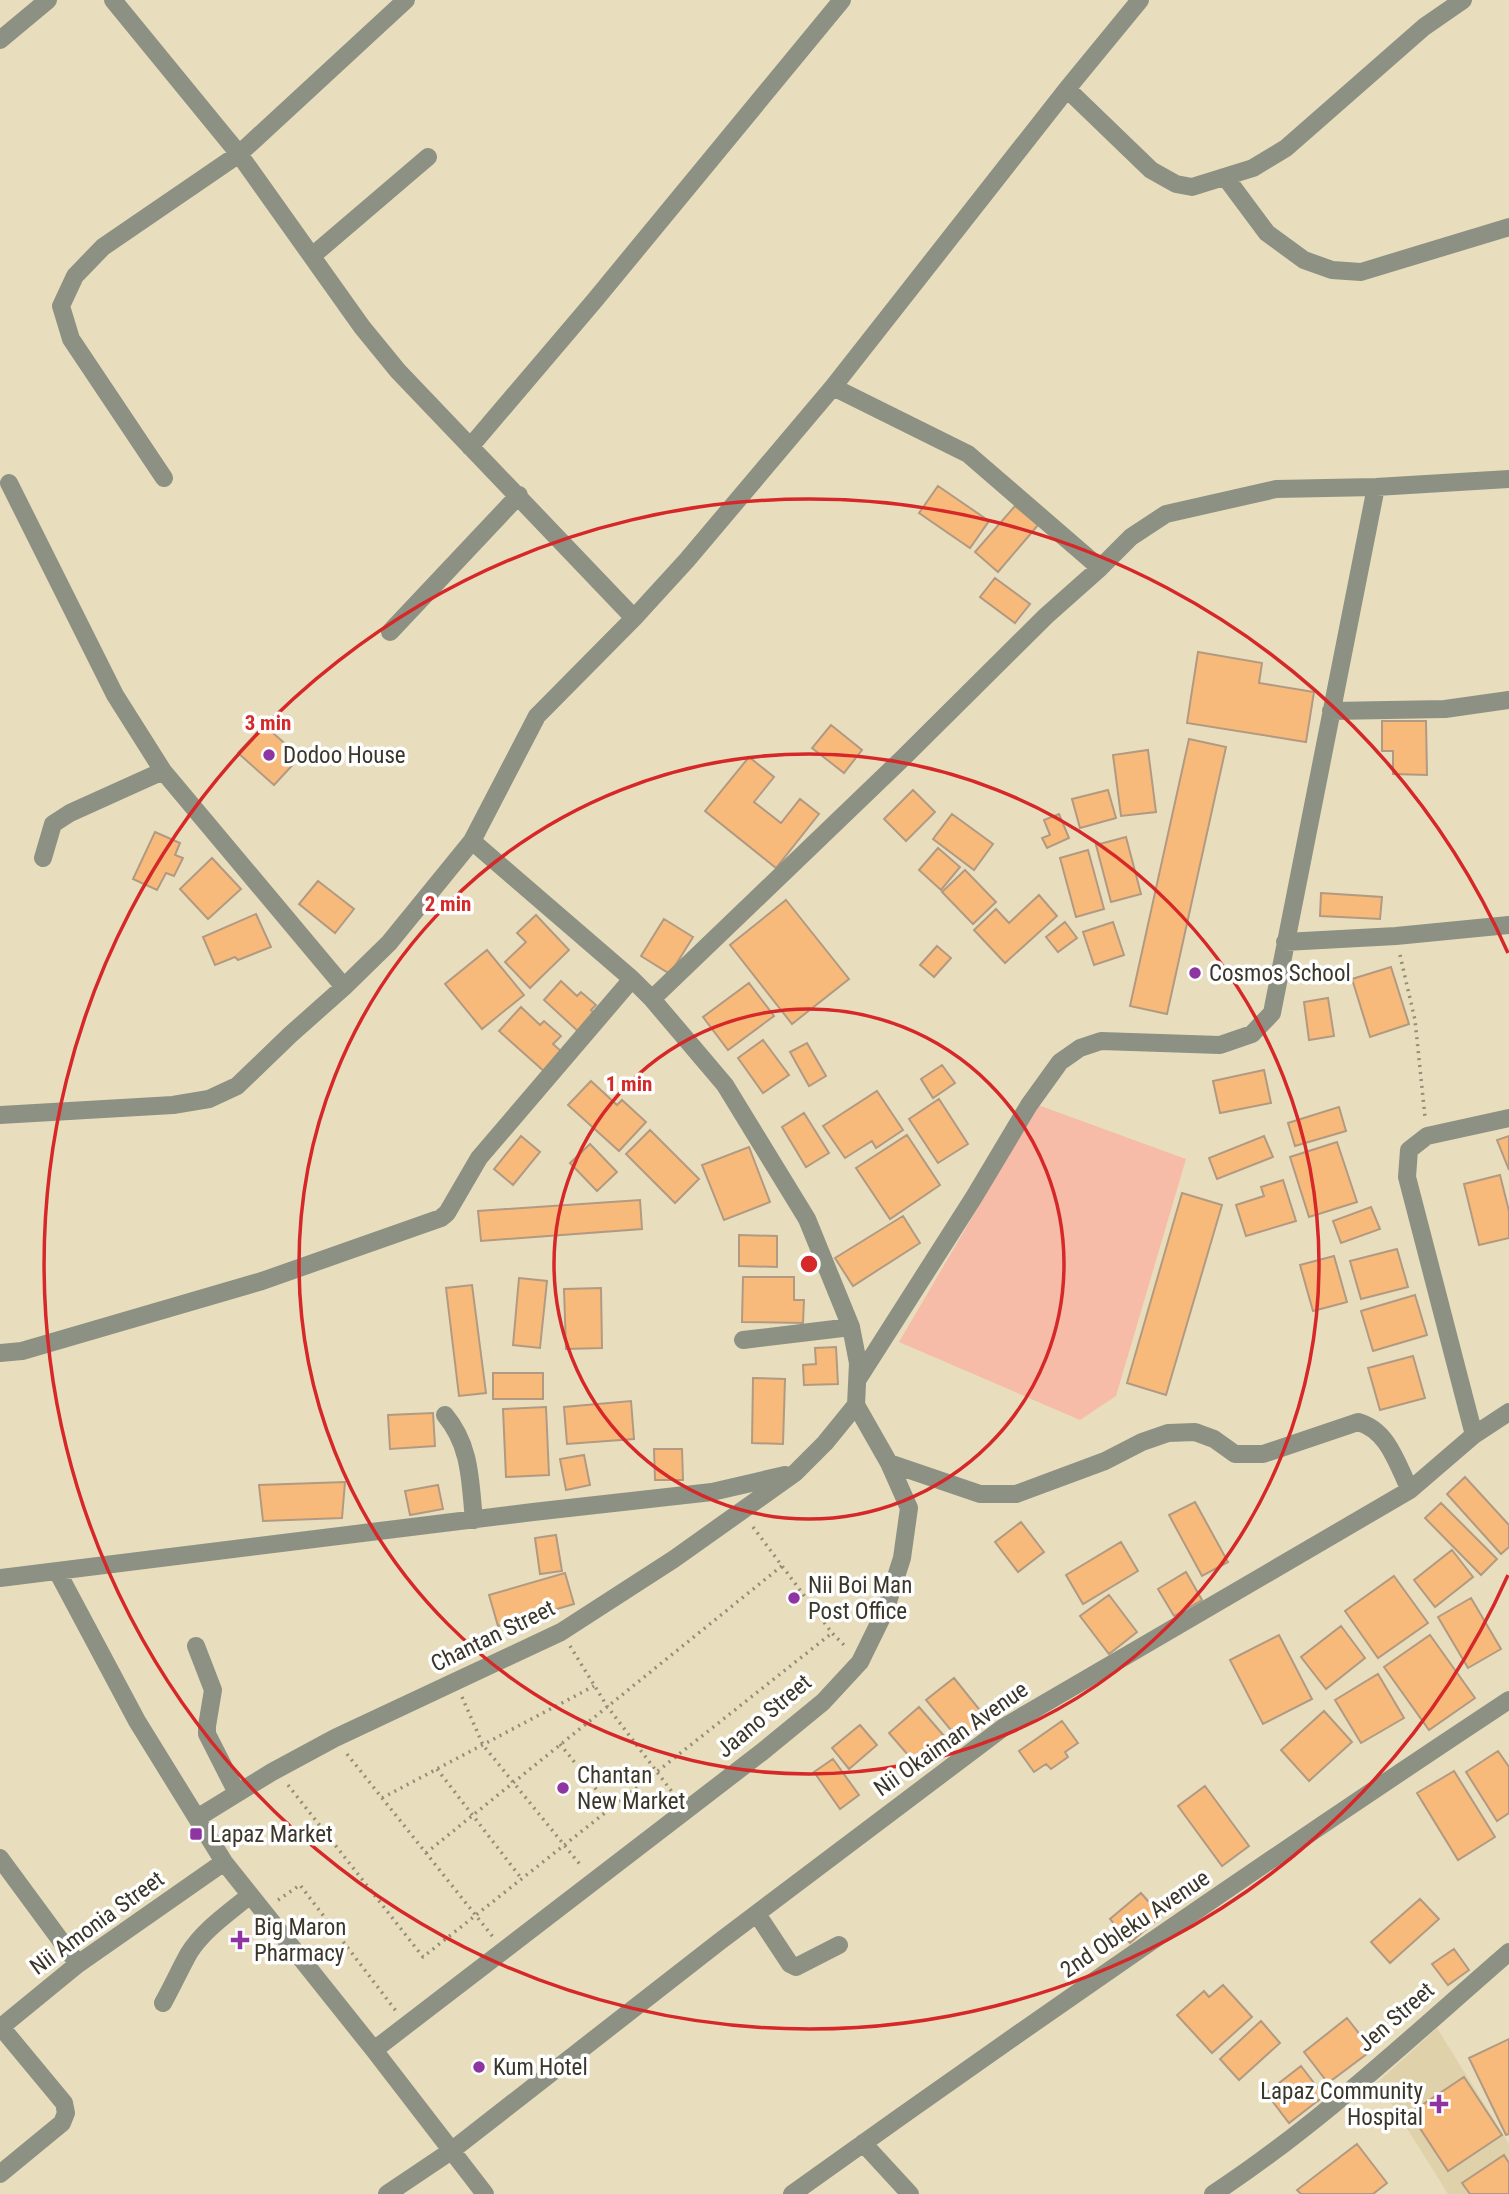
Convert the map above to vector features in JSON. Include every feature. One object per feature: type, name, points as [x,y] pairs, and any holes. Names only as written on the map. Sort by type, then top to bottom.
[{"type":"street","points":[[0,40],[48,0]]},
{"type":"street","points":[[114,0],[239,153],[362,327],[398,371],[634,618]]},
{"type":"street","points":[[164,478],[71,339],[61,306],[75,276],[103,247],[239,153],[406,0]]},
{"type":"street","points":[[470,447],[842,0]]},
{"type":"street","points":[[0,1115],[173,1105],[209,1099],[237,1086],[389,943],[472,841],[537,716],[687,560],[833,387],[1140,0]]},
{"type":"street","points":[[1067,89],[1151,170],[1176,184],[1192,187],[1253,168],[1286,148],[1424,27],[1463,0]]},
{"type":"street","points":[[312,256],[428,157]]},
{"type":"street","points":[[1226,178],[1267,233],[1304,260],[1332,270],[1361,272],[1509,227]]},
{"type":"street","points":[[833,387],[968,454],[1100,568]]},
{"type":"street","points":[[652,999],[902,759],[1046,616],[1131,537],[1166,514],[1276,489],[1376,487],[1509,479]]},
{"type":"street","points":[[9,483],[115,695],[163,771],[344,987]]},
{"type":"street","points":[[858,1380],[1028,1105],[1060,1062],[1080,1048],[1101,1041],[1220,1045],[1252,1034],[1272,1013],[1376,487]]},
{"type":"street","points":[[390,632],[519,495]]},
{"type":"street","points":[[1331,711],[1445,709],[1509,700]]},
{"type":"street","points":[[43,858],[53,824],[70,813],[163,771]]},
{"type":"street","points":[[472,841],[632,979],[725,1085],[807,1219],[851,1327],[859,1363],[856,1405]]},
{"type":"street","points":[[1285,942],[1396,936],[1509,925]]},
{"type":"street","points":[[0,1353],[22,1351],[262,1281],[441,1218],[447,1213],[479,1158],[632,979]]},
{"type":"street","points":[[1474,1435],[1407,1177],[1409,1150],[1427,1136],[1509,1118]]},
{"type":"street","points":[[743,1340],[851,1327]]},
{"type":"street","name":"Jaano Street","points":[[374,2050],[822,1702],[860,1662],[885,1611],[902,1558],[909,1508],[889,1463],[856,1405]]},
{"type":"street","name":"Chantan Street","points":[[197,1818],[335,1738],[561,1632],[674,1559],[795,1473],[825,1443],[856,1405]]},
{"type":"street","name":"Nii Okaiman Avenue","points":[[387,2194],[451,2151],[1004,1727],[1410,1490],[1474,1435],[1509,1412]]},
{"type":"street","points":[[445,1415],[459,1435],[464,1449],[474,1520]]},
{"type":"street","points":[[889,1463],[980,1494],[1016,1494],[1105,1461],[1142,1442],[1168,1433],[1195,1432],[1214,1439],[1235,1454],[1263,1454],[1358,1422],[1370,1425],[1383,1437],[1410,1490]]},
{"type":"street","points":[[0,1578],[712,1492],[795,1473]]},
{"type":"street","points":[[57,1571],[137,1721],[224,1862],[485,2194]]},
{"type":"street","points":[[196,1646],[214,1697],[207,1734],[237,1793]]},
{"type":"street","name":"2nd Obleku Avenue","points":[[792,2194],[993,2050],[1375,1788],[1509,1700]]},
{"type":"street","points":[[0,1858],[78,1964]]},
{"type":"street","name":"Nii Amonia Street","points":[[0,2027],[78,1964],[224,1862]]},
{"type":"street","points":[[163,2003],[198,1941],[250,1895]]},
{"type":"street","points":[[757,1914],[790,1964],[796,1968],[839,1945]]},
{"type":"street","name":"Jen Street","points":[[1213,2194],[1315,2120],[1509,1952]]},
{"type":"street","points":[[0,2027],[64,2103],[66,2113],[62,2123],[0,2174]]},
{"type":"street","points":[[863,2143],[910,2194]]},
{"type":"path","points":[[1396,936],[1415,1020],[1427,1136]]},
{"type":"path","points":[[741,1512],[832,1633],[860,1662]]},
{"type":"path","points":[[426,1853],[783,1565]]},
{"type":"path","points":[[561,1632],[607,1706],[686,1810]]},
{"type":"path","points":[[276,1770],[423,1957],[832,1633]]},
{"type":"path","points":[[456,1682],[483,1745],[593,1881]]},
{"type":"path","points":[[382,1797],[594,1686]]},
{"type":"path","points":[[335,1738],[503,1951]]},
{"type":"path","points":[[560,1744],[611,1808]]},
{"type":"path","points":[[437,1769],[522,1879]]},
{"type":"path","points":[[262,1911],[300,1885],[407,2025]]},
{"type":"shaded area","points":[[1038,1105],[1186,1159],[1116,1396],[1080,1420],[899,1342]]},
{"type":"shaded area","name":"Lapaz Community Hospital","points":[[1437,2028],[1509,2144],[1509,2194],[1448,2194],[1378,2082]]},
{"type":"building","points":[[938,486],[989,521],[970,548],[919,513]]},
{"type":"building","points":[[1015,506],[1038,525],[998,572],[975,552]]},
{"type":"building","points":[[995,578],[1030,604],[1015,623],[980,597]]},
{"type":"building","points":[[1198,652],[1262,663],[1259,683],[1314,692],[1306,742],[1187,723]]},
{"type":"building","points":[[1382,721],[1426,721],[1427,775],[1393,774],[1393,751],[1382,751]]},
{"type":"building","name":"Dodoo House","points":[[264,725],[300,757],[274,785],[238,753]]},
{"type":"building","points":[[831,725],[862,750],[844,773],[812,748]]},
{"type":"building","points":[[1189,739],[1226,747],[1167,1014],[1130,1006]]},
{"type":"building","points":[[1148,750],[1156,812],[1121,816],[1113,755]]},
{"type":"building","points":[[749,757],[774,777],[754,802],[781,823],[800,799],[819,814],[776,868],[705,811]]},
{"type":"building","points":[[913,790],[935,812],[906,841],[884,819]]},
{"type":"building","points":[[1108,790],[1116,818],[1080,828],[1072,799]]},
{"type":"building","points":[[952,814],[993,844],[974,870],[933,839]]},
{"type":"building","points":[[1059,814],[1069,838],[1047,848],[1042,838],[1050,835],[1044,820]]},
{"type":"building","points":[[155,832],[180,843],[175,855],[183,858],[174,876],[166,873],[157,890],[133,879]]},
{"type":"building","points":[[1126,837],[1141,894],[1111,902],[1096,845]]},
{"type":"building","points":[[938,848],[960,867],[941,890],[919,870]]},
{"type":"building","points":[[1088,850],[1104,909],[1076,917],[1060,858]]},
{"type":"building","points":[[212,858],[241,889],[208,919],[180,889]]},
{"type":"building","points":[[965,870],[996,902],[973,924],[942,892]]},
{"type":"building","points":[[318,881],[354,909],[335,933],[299,904]]},
{"type":"building","points":[[1321,893],[1382,897],[1380,919],[1320,916]]},
{"type":"building","points":[[1039,895],[1057,916],[1005,963],[974,930],[996,909],[1009,923]]},
{"type":"building","points":[[786,900],[849,979],[792,1024],[730,945]]},
{"type":"building","points":[[256,914],[271,947],[238,960],[235,957],[215,965],[203,937]]},
{"type":"building","points":[[536,915],[569,950],[530,988],[505,962],[526,942],[517,933]]},
{"type":"building","points":[[664,919],[693,937],[670,974],[641,956]]},
{"type":"building","points":[[1065,922],[1077,938],[1058,952],[1046,937]]},
{"type":"building","points":[[1113,922],[1124,955],[1094,965],[1083,932]]},
{"type":"building","points":[[937,946],[951,958],[934,977],[920,965]]},
{"type":"building","points":[[487,950],[524,995],[482,1029],[445,984]]},
{"type":"building","points":[[1391,967],[1409,1024],[1370,1037],[1352,979]]},
{"type":"building","points":[[561,981],[577,996],[581,992],[596,1005],[591,1010],[596,1015],[580,1033],[544,1000]]},
{"type":"building","points":[[749,983],[774,1016],[728,1050],[703,1017]]},
{"type":"building","points":[[1328,998],[1334,1036],[1309,1040],[1304,1002]]},
{"type":"building","points":[[521,1007],[540,1025],[544,1021],[561,1036],[553,1044],[563,1053],[546,1073],[499,1031]]},
{"type":"building","points":[[763,1040],[789,1075],[763,1093],[738,1058]]},
{"type":"building","points":[[807,1043],[826,1076],[809,1086],[790,1052]]},
{"type":"building","points":[[942,1065],[955,1083],[933,1098],[921,1079]]},
{"type":"building","points":[[1264,1070],[1271,1103],[1220,1113],[1213,1081]]},
{"type":"building","points":[[591,1081],[617,1105],[622,1100],[646,1122],[619,1151],[568,1105]]},
{"type":"building","points":[[877,1091],[903,1130],[876,1148],[872,1141],[845,1158],[823,1126]]},
{"type":"building","points":[[939,1099],[968,1144],[938,1163],[909,1119]]},
{"type":"building","points":[[1339,1107],[1346,1131],[1295,1146],[1288,1123]]},
{"type":"building","points":[[804,1113],[829,1153],[806,1167],[782,1127]]},
{"type":"building","points":[[650,1130],[699,1179],[675,1203],[626,1154]]},
{"type":"building","points":[[907,1135],[940,1185],[890,1219],[856,1168]]},
{"type":"building","points":[[521,1136],[540,1152],[513,1185],[494,1169]]},
{"type":"building","points":[[1264,1136],[1273,1157],[1217,1179],[1209,1158]]},
{"type":"building","points":[[1509,1136],[1509,1170],[1497,1140]]},
{"type":"building","points":[[1337,1142],[1357,1202],[1309,1217],[1290,1157]]},
{"type":"building","points":[[590,1144],[617,1172],[597,1191],[570,1163]]},
{"type":"building","points":[[749,1147],[770,1202],[724,1220],[702,1165]]},
{"type":"building","points":[[1500,1175],[1509,1211],[1509,1238],[1479,1245],[1464,1184]]},
{"type":"building","points":[[1283,1180],[1296,1221],[1246,1236],[1236,1205],[1264,1196],[1261,1187]]},
{"type":"building","points":[[1182,1193],[1222,1205],[1166,1395],[1127,1383]]},
{"type":"building","points":[[640,1200],[642,1229],[481,1241],[478,1211]]},
{"type":"building","points":[[1371,1207],[1380,1229],[1341,1243],[1333,1221]]},
{"type":"building","points":[[903,1216],[920,1243],[853,1286],[835,1258]]},
{"type":"building","points":[[739,1235],[777,1236],[777,1267],[739,1266]]},
{"type":"building","points":[[1397,1249],[1408,1287],[1361,1299],[1350,1261]]},
{"type":"building","points":[[1334,1256],[1347,1302],[1313,1311],[1300,1265]]},
{"type":"building","points":[[743,1277],[794,1277],[794,1300],[804,1300],[803,1323],[742,1322]]},
{"type":"building","points":[[519,1278],[547,1281],[540,1348],[513,1345]]},
{"type":"building","points":[[472,1285],[486,1393],[459,1396],[446,1288]]},
{"type":"building","points":[[601,1288],[602,1348],[566,1349],[564,1289]]},
{"type":"building","points":[[1415,1295],[1427,1335],[1373,1351],[1361,1311]]},
{"type":"building","points":[[836,1347],[838,1384],[804,1385],[803,1365],[816,1364],[815,1348]]},
{"type":"building","points":[[1413,1356],[1425,1398],[1380,1410],[1368,1368]]},
{"type":"building","points":[[493,1373],[543,1373],[543,1399],[493,1399]]},
{"type":"building","points":[[753,1378],[785,1379],[783,1444],[752,1443]]},
{"type":"building","points":[[631,1401],[634,1439],[567,1444],[564,1407]]},
{"type":"building","points":[[546,1407],[549,1475],[506,1477],[503,1409]]},
{"type":"building","points":[[433,1413],[435,1446],[390,1449],[388,1415]]},
{"type":"building","points":[[654,1449],[682,1449],[683,1480],[655,1480]]},
{"type":"building","points":[[584,1455],[590,1485],[566,1490],[560,1459]]},
{"type":"building","points":[[1465,1477],[1509,1525],[1509,1547],[1501,1554],[1447,1494]]},
{"type":"building","points":[[345,1482],[342,1518],[263,1521],[259,1485]]},
{"type":"building","points":[[438,1485],[443,1509],[410,1515],[405,1491]]},
{"type":"building","points":[[1195,1502],[1228,1562],[1202,1576],[1169,1515]]},
{"type":"building","points":[[1441,1503],[1497,1559],[1481,1575],[1425,1518]]},
{"type":"building","points":[[1021,1522],[1044,1552],[1018,1572],[995,1542]]},
{"type":"building","points":[[556,1535],[562,1571],[540,1574],[535,1538]]},
{"type":"building","points":[[1121,1542],[1138,1571],[1083,1604],[1066,1575]]},
{"type":"building","points":[[1452,1550],[1473,1577],[1435,1607],[1414,1580]]},
{"type":"building","points":[[1186,1572],[1202,1600],[1174,1616],[1158,1589]]},
{"type":"building","points":[[565,1573],[574,1604],[498,1626],[489,1595]]},
{"type":"building","points":[[1394,1576],[1428,1623],[1378,1658],[1345,1611]]},
{"type":"building","points":[[1109,1595],[1137,1632],[1109,1654],[1080,1616]]},
{"type":"building","points":[[1471,1598],[1501,1649],[1468,1668],[1438,1617]]},
{"type":"building","points":[[1341,1626],[1365,1658],[1326,1689],[1301,1657]]},
{"type":"building","points":[[1279,1635],[1312,1699],[1263,1724],[1230,1660]]},
{"type":"building","points":[[1430,1635],[1475,1698],[1429,1730],[1384,1667]]},
{"type":"building","points":[[1378,1674],[1404,1718],[1361,1743],[1335,1700]]},
{"type":"building","points":[[954,1678],[987,1719],[960,1741],[926,1700]]},
{"type":"building","points":[[919,1707],[945,1737],[915,1763],[889,1733]]},
{"type":"building","points":[[1324,1711],[1352,1742],[1309,1781],[1281,1750]]},
{"type":"building","points":[[1062,1721],[1078,1743],[1065,1752],[1068,1757],[1051,1769],[1046,1764],[1034,1772],[1019,1751]]},
{"type":"building","points":[[860,1725],[877,1745],[849,1769],[832,1748]]},
{"type":"building","points":[[1498,1751],[1509,1767],[1509,1813],[1497,1821],[1466,1772]]},
{"type":"building","points":[[833,1759],[859,1795],[840,1809],[814,1772]]},
{"type":"building","points":[[1454,1771],[1495,1837],[1458,1860],[1417,1793]]},
{"type":"building","points":[[1205,1786],[1249,1846],[1222,1866],[1178,1806]]},
{"type":"building","points":[[1141,1893],[1161,1916],[1130,1943],[1110,1919]]},
{"type":"building","points":[[1420,1899],[1439,1919],[1390,1963],[1371,1942]]},
{"type":"building","points":[[1454,1949],[1469,1970],[1448,1985],[1432,1964]]},
{"type":"building","points":[[1223,1985],[1252,2017],[1212,2053],[1177,2015],[1204,1991],[1209,1997]]},
{"type":"building","points":[[1347,2018],[1372,2050],[1328,2083],[1304,2052]]},
{"type":"building","points":[[1261,2021],[1280,2043],[1239,2080],[1220,2059]]},
{"type":"building","points":[[1509,2039],[1509,2134],[1506,2135],[1469,2058]]},
{"type":"building","points":[[1301,2066],[1324,2096],[1289,2123],[1266,2093]]},
{"type":"building","points":[[1464,2077],[1502,2135],[1448,2171],[1410,2113]]},
{"type":"building","points":[[1357,2144],[1387,2183],[1373,2194],[1301,2194],[1297,2190]]},
{"type":"building","points":[[1504,2155],[1509,2163],[1509,2194],[1470,2194],[1462,2183]]},
{"type":"place","name":"Dodoo House","points":[[269,755]]},
{"type":"place","name":"Cosmos School","points":[[1195,973]]},
{"type":"place","name":"Nii Boi Man Post Office","points":[[794,1598]]},
{"type":"place","name":"Chantan New Market","points":[[563,1788]]},
{"type":"place","name":"Lapaz Market","points":[[196,1834]]},
{"type":"place","name":"Big Maron Pharmacy","points":[[240,1940]]},
{"type":"place","name":"Kum Hotel","points":[[479,2067]]},
{"type":"place","name":"Lapaz Community Hospital","points":[[1439,2104]]}]
